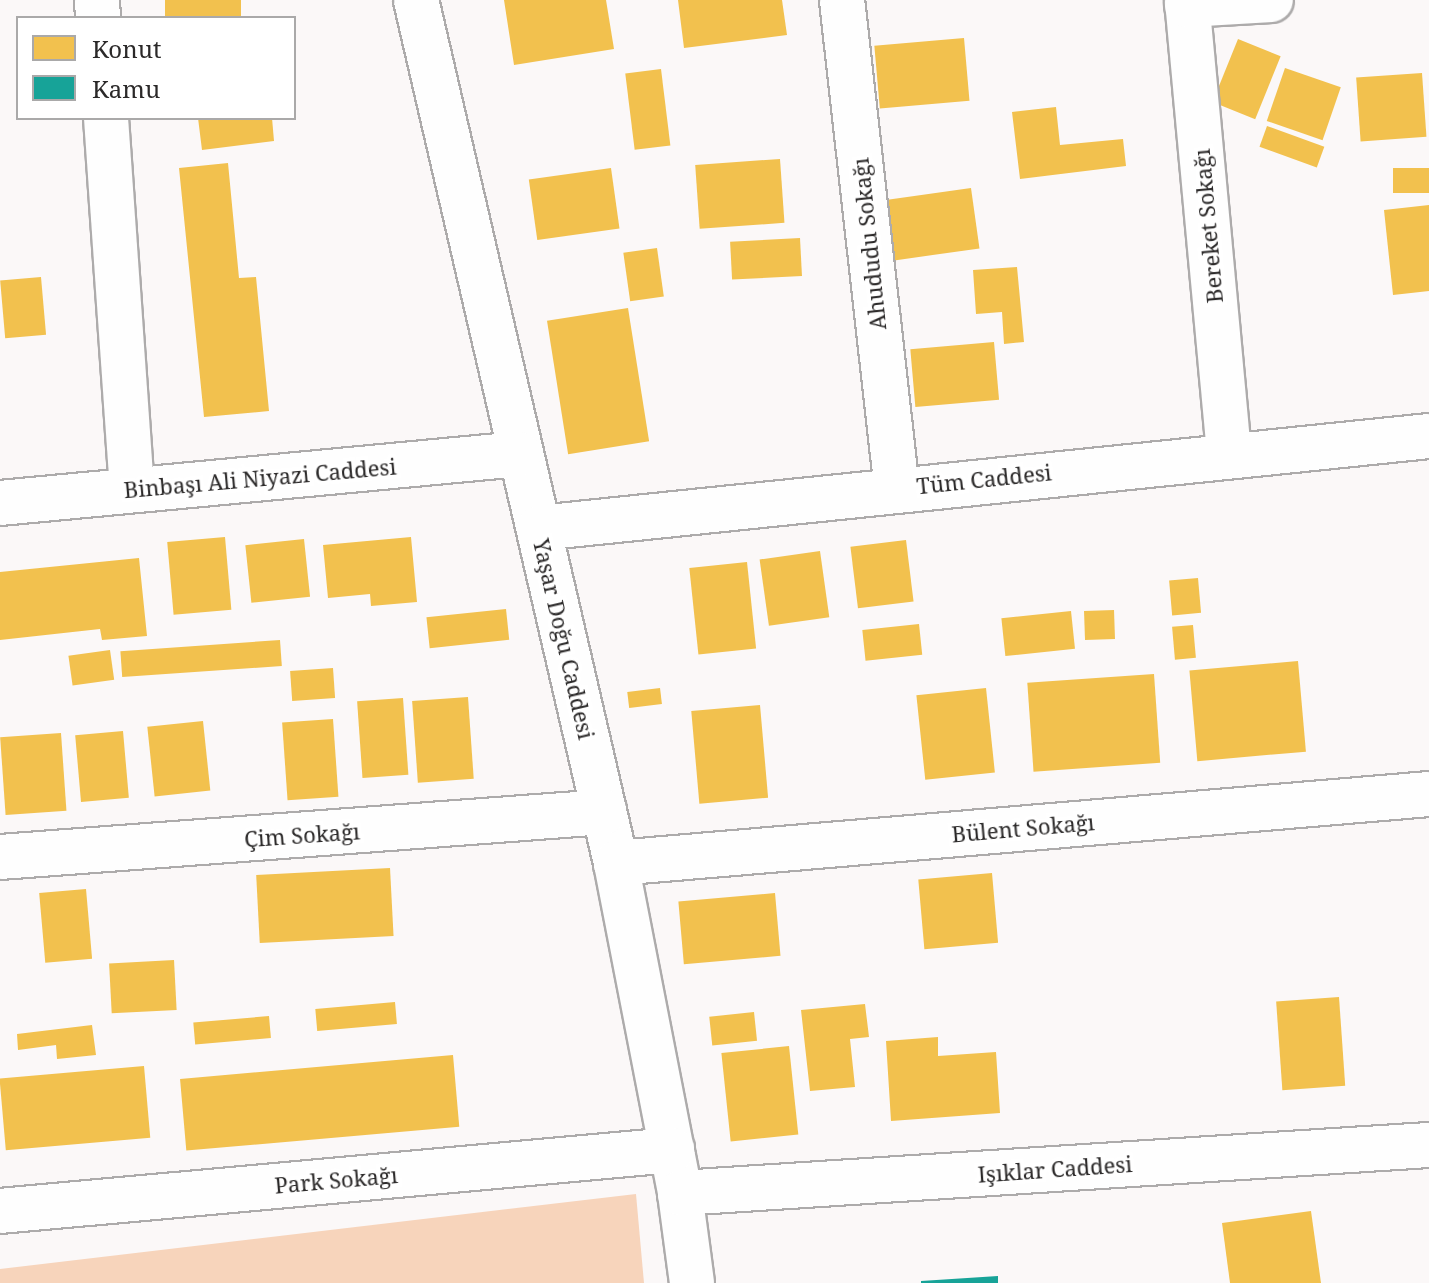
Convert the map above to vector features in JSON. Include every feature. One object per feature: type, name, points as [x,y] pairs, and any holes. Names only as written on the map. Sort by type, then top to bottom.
[{"type":"street","name":"Yaşar Doğu Caddesi","points":[[416,0],[616,863],[680,1193],[692,1283]]},
{"type":"street","name":"Ahududu Sokağı","points":[[842,0],[897,489]]},
{"type":"street","points":[[1187,2],[1271,0]]},
{"type":"street","name":"Bereket Sokağı","points":[[1187,2],[1229,453]]},
{"type":"street","points":[[106,120],[132,490]]},
{"type":"street","name":"Tüm Caddesi","points":[[539,528],[1229,453],[1429,436]]},
{"type":"street","name":"Binbaşı Ali Niyazi Caddesi","points":[[0,503],[519,454]]},
{"type":"street","name":"Bülent Sokağı","points":[[616,863],[1429,794]]},
{"type":"street","name":"Çim Sokağı","points":[[0,857],[604,812]]},
{"type":"street","name":"Işıklar Caddesi","points":[[680,1193],[1429,1145]]},
{"type":"street","name":"Park Sokağı","points":[[0,1211],[672,1150]]},
{"type":"shaded area","points":[[636,1194],[644,1283],[0,1283],[0,1269]]},
{"type":"building: Konut","points":[[165,0],[241,0],[241,16],[165,16]]},
{"type":"building: Konut","points":[[504,0],[606,0],[614,49],[514,65]]},
{"type":"building: Konut","points":[[678,0],[782,0],[787,35],[684,48]]},
{"type":"building: Konut","points":[[964,38],[969,101],[880,109],[874,46]]},
{"type":"building: Konut","points":[[1238,39],[1281,56],[1255,119],[1213,102]]},
{"type":"building: Konut","points":[[1285,68],[1341,87],[1323,140],[1267,121]]},
{"type":"building: Konut","points":[[661,69],[670,145],[635,150],[625,73]]},
{"type":"building: Konut","points":[[1422,73],[1426,137],[1361,141],[1356,78]]},
{"type":"building: Konut","points":[[1056,107],[1060,145],[1123,139],[1126,166],[1020,179],[1012,112]]},
{"type":"building: Konut","points":[[198,120],[272,120],[274,141],[202,150]]},
{"type":"building: Konut","points":[[1267,126],[1324,147],[1317,168],[1259,147]]},
{"type":"building: Konut","points":[[780,159],[784,223],[700,229],[695,165]]},
{"type":"building: Konut","points":[[228,163],[239,278],[256,277],[269,411],[204,417],[179,168]]},
{"type":"building: Konut","points":[[611,168],[619,228],[537,240],[529,180]]},
{"type":"building: Konut","points":[[1393,168],[1429,168],[1429,193],[1393,193]]},
{"type":"building: Konut","points":[[971,188],[979,248],[894,260],[886,200]]},
{"type":"building: Konut","points":[[1429,205],[1429,291],[1393,295],[1384,210]]},
{"type":"building: Konut","points":[[800,238],[802,276],[732,280],[730,242]]},
{"type":"building: Konut","points":[[657,248],[664,297],[630,301],[623,253]]},
{"type":"building: Konut","points":[[1017,267],[1024,342],[1004,344],[1002,312],[976,314],[973,270]]},
{"type":"building: Konut","points":[[41,277],[46,335],[5,338],[0,281]]},
{"type":"building: Konut","points":[[628,308],[649,441],[568,454],[547,321]]},
{"type":"building: Konut","points":[[994,342],[999,400],[915,407],[910,349]]},
{"type":"building: Konut","points":[[225,537],[231,610],[174,615],[167,542]]},
{"type":"building: Konut","points":[[411,537],[417,602],[371,606],[370,594],[328,598],[323,545]]},
{"type":"building: Konut","points":[[304,539],[310,597],[251,603],[245,545]]},
{"type":"building: Konut","points":[[906,540],[914,602],[858,608],[850,547]]},
{"type":"building: Konut","points":[[820,551],[829,617],[769,626],[760,559]]},
{"type":"building: Konut","points":[[139,558],[147,636],[102,640],[100,629],[0,640],[0,572]]},
{"type":"building: Konut","points":[[747,562],[756,649],[698,655],[689,568]]},
{"type":"building: Konut","points":[[1198,578],[1201,613],[1172,615],[1169,581]]},
{"type":"building: Konut","points":[[506,609],[509,640],[430,648],[426,617]]},
{"type":"building: Konut","points":[[1114,610],[1115,639],[1085,640],[1084,611]]},
{"type":"building: Konut","points":[[1071,611],[1075,649],[1005,656],[1001,618]]},
{"type":"building: Konut","points":[[919,624],[922,655],[866,661],[862,630]]},
{"type":"building: Konut","points":[[1193,625],[1196,658],[1175,660],[1172,627]]},
{"type":"building: Konut","points":[[280,640],[282,666],[122,677],[120,651]]},
{"type":"building: Konut","points":[[110,650],[114,680],[73,686],[68,656]]},
{"type":"building: Konut","points":[[1298,661],[1306,752],[1197,761],[1189,670]]},
{"type":"building: Konut","points":[[333,668],[335,698],[292,701],[290,671]]},
{"type":"building: Konut","points":[[1154,674],[1160,763],[1034,772],[1027,683]]},
{"type":"building: Konut","points":[[660,688],[662,704],[629,708],[627,692]]},
{"type":"building: Konut","points":[[986,688],[995,773],[925,780],[916,695]]},
{"type":"building: Konut","points":[[468,697],[474,779],[418,783],[412,701]]},
{"type":"building: Konut","points":[[403,698],[408,775],[362,778],[357,701]]},
{"type":"building: Konut","points":[[760,705],[768,798],[699,804],[691,711]]},
{"type":"building: Konut","points":[[333,719],[338,797],[288,800],[282,723]]},
{"type":"building: Konut","points":[[203,721],[210,791],[155,796],[147,727]]},
{"type":"building: Konut","points":[[123,731],[129,798],[81,802],[75,735]]},
{"type":"building: Konut","points":[[61,733],[66,811],[6,815],[0,737]]},
{"type":"building: Konut","points":[[390,868],[394,936],[260,943],[256,875]]},
{"type":"building: Konut","points":[[992,873],[998,943],[924,949],[918,879]]},
{"type":"building: Konut","points":[[86,889],[92,959],[45,963],[39,893]]},
{"type":"building: Konut","points":[[775,893],[780,956],[684,964],[678,901]]},
{"type":"building: Konut","points":[[174,960],[177,1010],[112,1013],[109,963]]},
{"type":"building: Konut","points":[[1339,997],[1345,1086],[1282,1090],[1276,1001]]},
{"type":"building: Konut","points":[[395,1002],[397,1024],[317,1031],[315,1009]]},
{"type":"building: Konut","points":[[865,1004],[869,1037],[850,1039],[855,1087],[810,1091],[801,1010]]},
{"type":"building: Konut","points":[[754,1012],[757,1041],[712,1046],[709,1017]]},
{"type":"building: Konut","points":[[269,1016],[271,1038],[195,1045],[193,1023]]},
{"type":"building: Konut","points":[[92,1025],[96,1055],[57,1059],[56,1045],[18,1050],[17,1034]]},
{"type":"building: Konut","points":[[938,1037],[938,1056],[996,1052],[1000,1113],[891,1121],[886,1041]]},
{"type":"building: Konut","points":[[789,1046],[798,1135],[731,1142],[721,1053]]},
{"type":"building: Konut","points":[[453,1055],[459,1127],[186,1151],[180,1079]]},
{"type":"building: Konut","points":[[144,1066],[150,1138],[6,1150],[0,1079]]},
{"type":"building: Konut","points":[[1311,1211],[1321,1283],[1230,1283],[1222,1223]]},
{"type":"building: Kamu","points":[[998,1276],[998,1283],[921,1283],[921,1281]]}]
